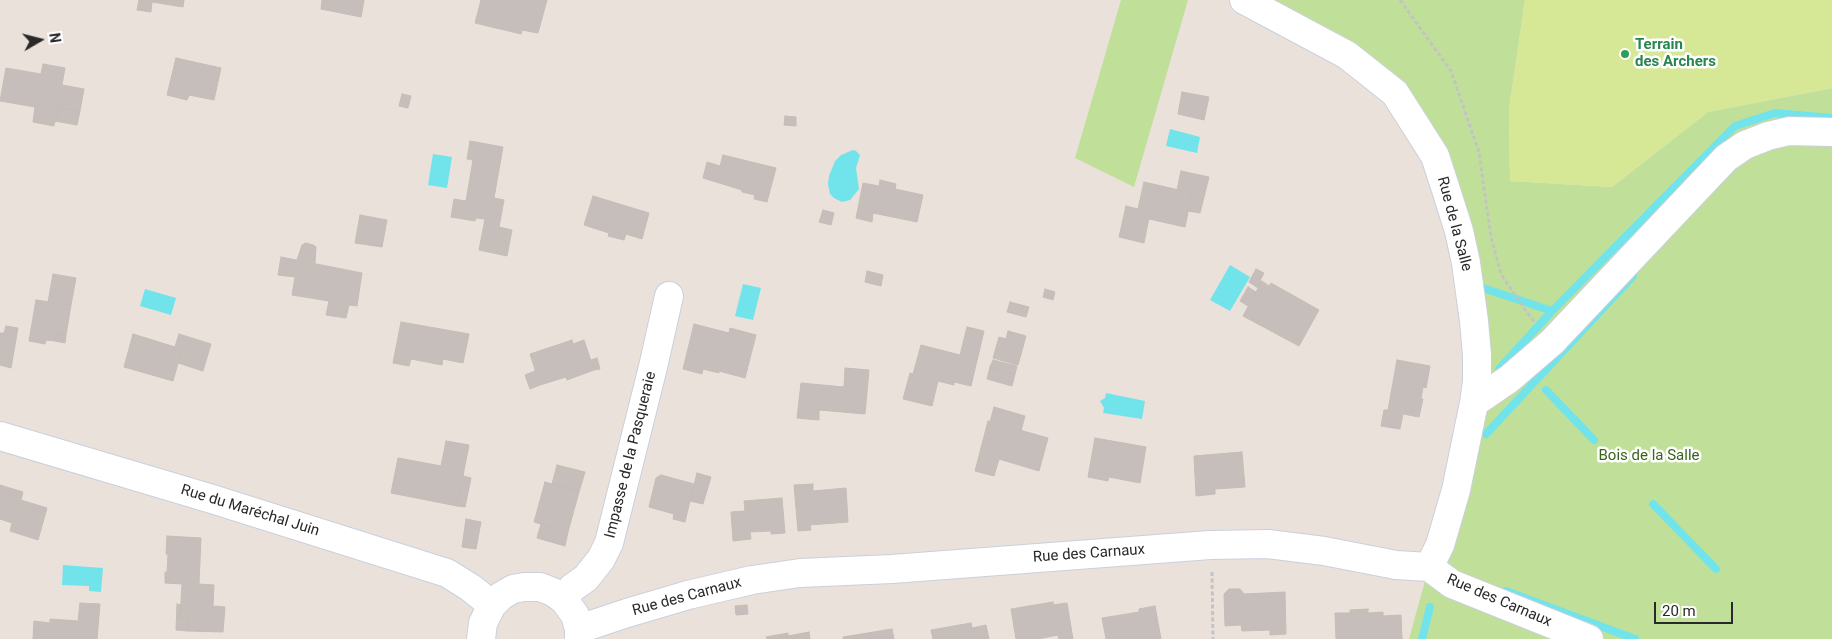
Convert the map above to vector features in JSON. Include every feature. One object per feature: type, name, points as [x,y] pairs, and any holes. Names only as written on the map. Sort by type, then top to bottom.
[{"type":"street","name":"Rue de la Salle","points":[[1244,0],[1346,54],[1395,93],[1434,156],[1459,232],[1466,263],[1477,355],[1474,403],[1456,490],[1440,545],[1429,567]]},
{"type":"street","points":[[1474,403],[1552,342],[1726,158],[1745,145],[1775,134],[1789,131],[1832,132]]},
{"type":"street","name":"Impasse de la Pasqueraie","points":[[564,600],[572,588],[586,578],[601,559],[609,543],[669,296]]},
{"type":"street","name":"Rue du Maréchal Juin","points":[[0,436],[193,493],[447,573],[471,588],[492,605]]},
{"type":"street","name":"Rue des Carnaux","points":[[579,634],[688,595],[752,580],[800,573],[892,569],[1210,545],[1268,544],[1324,551],[1396,564],[1429,567],[1452,584],[1589,639]]},
{"type":"street","points":[[481,639],[483,623],[492,605],[502,596],[524,587],[540,587],[553,592],[564,600],[575,615],[579,634]]},
{"type":"path","points":[[1400,0],[1451,71],[1478,152],[1491,237],[1501,274],[1523,307],[1552,342]]},
{"type":"path","points":[[1210,545],[1213,639]]},
{"type":"green space","points":[[1121,0],[1188,0],[1134,187],[1075,158]]},
{"type":"green space","name":"Bois de la Salle","points":[[1244,0],[1525,0],[1509,109],[1510,181],[1612,187],[1708,112],[1832,88],[1832,639],[1409,639],[1474,403],[1466,263],[1395,93]]},
{"type":"green space","name":"Terrain des Archers","points":[[1525,0],[1832,0],[1832,88],[1708,112],[1612,187],[1510,181],[1509,109]]},
{"type":"water","points":[[1170,129],[1200,137],[1197,153],[1166,146]]},
{"type":"water","points":[[853,150],[860,155],[856,168],[859,189],[850,200],[842,202],[830,194],[829,176],[835,161],[841,155]]},
{"type":"water","points":[[433,154],[452,157],[447,188],[428,185]]},
{"type":"water","points":[[1230,265],[1250,277],[1230,311],[1210,300]]},
{"type":"water","points":[[743,284],[761,288],[753,320],[735,316]]},
{"type":"water","points":[[145,289],[176,298],[171,315],[140,306]]},
{"type":"water","points":[[1106,393],[1145,401],[1142,419],[1103,413],[1104,408],[1100,401],[1105,398]]},
{"type":"water","points":[[63,565],[103,568],[101,592],[89,591],[89,586],[62,585]]},
{"type":"building","points":[[139,0],[184,0],[183,7],[152,2],[151,12],[137,10]]},
{"type":"building","points":[[322,0],[364,0],[361,17],[321,9]]},
{"type":"building","points":[[481,0],[547,0],[538,33],[522,30],[521,34],[475,23]]},
{"type":"building","points":[[176,58],[221,68],[214,100],[189,95],[187,100],[167,95]]},
{"type":"building","points":[[43,64],[65,68],[62,85],[84,89],[80,111],[58,108],[54,126],[33,122],[35,107],[0,101],[6,68],[41,74]]},
{"type":"building","points":[[1182,92],[1209,97],[1204,120],[1178,114]]},
{"type":"building","points":[[402,94],[411,96],[408,108],[399,106]]},
{"type":"building","points":[[58,108],[80,111],[77,125],[55,121]]},
{"type":"building","points":[[785,116],[796,117],[796,126],[784,125]]},
{"type":"building","points":[[470,141],[503,147],[494,198],[504,200],[499,227],[512,230],[507,256],[479,250],[485,219],[476,218],[475,221],[451,217],[454,199],[466,201],[473,160],[467,159]]},
{"type":"building","points":[[723,155],[776,168],[767,202],[754,199],[755,195],[742,192],[742,190],[703,178],[707,162],[720,166]]},
{"type":"building","points":[[1181,171],[1209,177],[1200,213],[1188,211],[1192,193],[1177,190]]},
{"type":"building","points":[[880,180],[896,184],[895,189],[923,195],[917,222],[873,213],[872,222],[856,218],[863,183],[879,186]]},
{"type":"building","points":[[1144,182],[1192,193],[1185,227],[1149,219],[1150,212],[1138,209]]},
{"type":"building","points":[[593,196],[649,213],[642,239],[626,234],[624,240],[608,236],[609,233],[584,225]]},
{"type":"building","points":[[1126,206],[1150,212],[1144,243],[1119,237]]},
{"type":"building","points":[[823,210],[834,213],[831,225],[819,222]]},
{"type":"building","points":[[360,215],[387,220],[382,247],[355,243]]},
{"type":"building","points":[[306,243],[316,247],[315,263],[297,260],[302,245]]},
{"type":"building","points":[[281,257],[362,273],[357,306],[349,305],[346,318],[326,315],[329,301],[292,295],[295,277],[278,275]]},
{"type":"building","points":[[1256,269],[1264,273],[1258,288],[1249,282]]},
{"type":"building","points":[[867,271],[883,275],[881,286],[865,282]]},
{"type":"building","points":[[53,274],[76,278],[71,305],[48,302]]},
{"type":"building","points":[[1262,281],[1269,286],[1271,283],[1319,310],[1299,346],[1243,316]]},
{"type":"building","points":[[1248,287],[1256,292],[1248,306],[1240,301]]},
{"type":"building","points":[[1045,289],[1055,292],[1053,300],[1043,297]]},
{"type":"building","points":[[36,300],[71,305],[66,335],[57,333],[55,341],[46,340],[45,344],[29,341]]},
{"type":"building","points":[[1010,302],[1029,307],[1026,317],[1007,312]]},
{"type":"building","points":[[401,322],[469,334],[463,363],[443,359],[442,365],[411,359],[409,366],[393,363]]},
{"type":"building","points":[[694,324],[729,333],[730,328],[756,335],[745,378],[719,371],[719,373],[703,369],[702,374],[683,369]]},
{"type":"building","points":[[6,326],[18,328],[11,368],[0,365],[0,333],[4,333]]},
{"type":"building","points":[[967,327],[984,331],[971,386],[954,382],[954,385],[938,381],[932,406],[903,399],[910,373],[913,374],[921,345],[960,355]]},
{"type":"building","points":[[1008,331],[1026,336],[1018,365],[993,358],[999,337],[1006,339]]},
{"type":"building","points":[[57,333],[66,335],[65,343],[55,341]]},
{"type":"building","points":[[133,334],[175,347],[174,350],[181,353],[173,381],[124,367]]},
{"type":"building","points":[[179,334],[211,344],[203,371],[178,363],[181,353],[174,350]]},
{"type":"building","points":[[572,340],[573,344],[584,340],[594,370],[567,380],[566,377],[540,385],[530,354]]},
{"type":"building","points":[[597,358],[600,369],[594,370],[591,360]]},
{"type":"building","points":[[993,360],[1017,366],[1015,374],[990,367]]},
{"type":"building","points":[[1397,360],[1430,366],[1426,388],[1423,387],[1421,399],[1423,399],[1419,417],[1403,414],[1400,429],[1381,426],[1384,410],[1388,410]]},
{"type":"building","points":[[990,367],[1015,374],[1012,386],[987,379]]},
{"type":"building","points":[[845,368],[869,370],[865,414],[819,410],[819,420],[797,418],[801,383],[844,387]]},
{"type":"building","points":[[535,371],[540,385],[530,389],[525,375]]},
{"type":"building","points":[[994,407],[1025,416],[1021,431],[990,422]]},
{"type":"building","points":[[988,421],[1048,438],[1039,471],[999,459],[994,476],[975,471]]},
{"type":"building","points":[[1095,438],[1146,447],[1140,483],[1109,477],[1108,481],[1088,477]]},
{"type":"building","points":[[446,441],[469,445],[457,506],[391,493],[398,458],[441,466]]},
{"type":"building","points":[[1242,452],[1245,487],[1215,489],[1215,494],[1196,496],[1194,456]]},
{"type":"building","points":[[557,465],[585,472],[579,492],[552,484]]},
{"type":"building","points":[[697,473],[711,477],[703,504],[690,501]]},
{"type":"building","points":[[661,475],[694,484],[685,522],[673,519],[674,514],[649,507],[656,478]]},
{"type":"building","points":[[463,476],[471,478],[465,507],[457,506]]},
{"type":"building","points":[[545,482],[579,492],[568,532],[534,522]]},
{"type":"building","points":[[813,484],[813,491],[846,488],[848,522],[810,525],[811,530],[798,531],[794,485]]},
{"type":"building","points":[[0,485],[23,492],[21,500],[47,508],[38,540],[10,531],[12,523],[0,519]]},
{"type":"building","points":[[782,498],[785,533],[771,534],[771,531],[750,532],[751,539],[733,541],[731,512],[745,511],[744,501]]},
{"type":"building","points":[[466,519],[481,522],[476,549],[462,547]]},
{"type":"building","points":[[541,524],[568,532],[565,546],[537,538]]},
{"type":"building","points":[[167,536],[201,538],[199,584],[214,585],[213,606],[225,607],[223,632],[188,631],[188,618],[180,618],[182,584],[165,583],[168,554],[166,554]]},
{"type":"building","points":[[1229,589],[1240,589],[1244,594],[1285,592],[1286,634],[1270,635],[1270,630],[1242,631],[1241,625],[1225,626],[1224,594]]},
{"type":"building","points":[[1053,602],[1053,605],[1067,603],[1073,639],[1059,639],[1058,635],[1038,639],[1016,639],[1011,609]]},
{"type":"building","points":[[80,603],[100,604],[97,639],[33,639],[34,621],[50,623],[50,619],[78,621]]},
{"type":"building","points":[[177,604],[181,605],[180,618],[188,618],[188,631],[176,630]]},
{"type":"building","points":[[747,605],[748,614],[736,615],[735,606]]},
{"type":"building","points":[[1155,606],[1161,639],[1106,639],[1102,618],[1139,612],[1139,609]]},
{"type":"building","points":[[1368,609],[1368,613],[1383,612],[1383,616],[1401,615],[1402,639],[1336,639],[1335,613],[1350,613],[1350,610]]},
{"type":"building","points":[[971,623],[972,628],[986,625],[989,639],[933,639],[931,630]]},
{"type":"building","points":[[892,629],[894,639],[843,639],[843,637]]},
{"type":"building","points":[[809,632],[810,639],[767,639],[766,637],[788,633],[788,636]]},
{"type":"waterway","points":[[1499,369],[1552,311],[1735,126],[1775,113],[1832,118]]},
{"type":"waterway","points":[[1486,434],[1633,276]]},
{"type":"waterway","points":[[1483,288],[1552,311]]},
{"type":"waterway","points":[[1546,390],[1594,440]]},
{"type":"waterway","points":[[1653,504],[1716,569]]},
{"type":"waterway","points":[[1506,591],[1635,639]]},
{"type":"waterway","points":[[1422,639],[1430,607]]},
{"type":"place","name":"Terrain des Archers","points":[[1625,54]]}]
